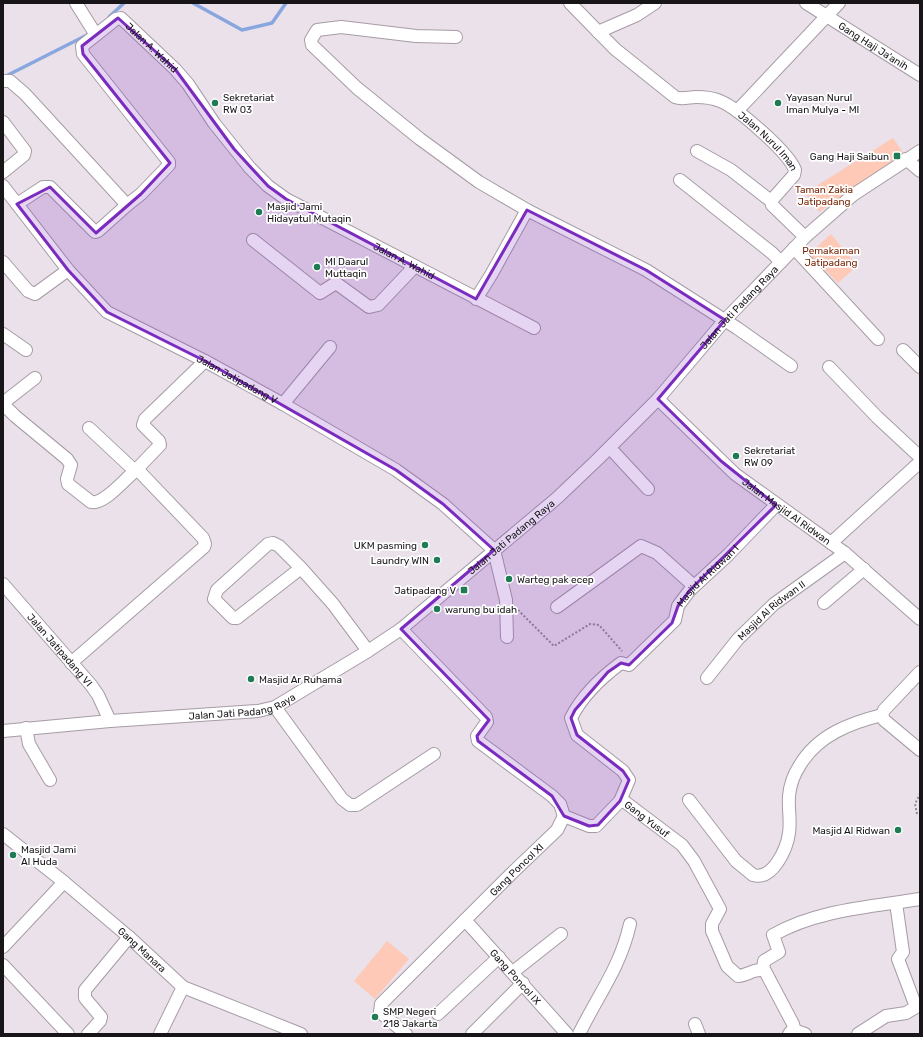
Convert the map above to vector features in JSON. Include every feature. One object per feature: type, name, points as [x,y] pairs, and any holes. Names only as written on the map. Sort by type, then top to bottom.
[{"type":"street","points":[[17,204],[43,188],[50,187],[95,232],[141,194],[169,164],[169,162],[83,54],[82,46],[95,35],[76,3]]},
{"type":"street","points":[[570,3],[598,32],[637,15],[655,3]]},
{"type":"street","name":"Gang Haji Ja'anih","points":[[806,3],[920,75]]},
{"type":"street","points":[[737,111],[839,3]]},
{"type":"street","name":"Jalan A. Wahid","points":[[95,35],[116,18],[124,20],[175,69],[188,84],[234,149],[268,186],[286,198],[476,299],[534,328]]},
{"type":"street","points":[[456,36],[416,36],[340,27],[317,30],[311,40],[312,45],[335,68],[420,139],[479,182],[527,210],[646,270],[725,320],[791,366]]},
{"type":"street","name":"Jalan Nurul Iman","points":[[598,32],[634,65],[678,98],[706,98],[721,101],[737,111],[766,135],[794,167],[794,175],[771,201]]},
{"type":"street","points":[[3,81],[10,81],[25,94],[127,205]]},
{"type":"street","points":[[3,122],[25,151],[24,155],[3,172]]},
{"type":"street","points":[[697,151],[731,170],[771,201],[773,207],[805,237]]},
{"type":"street","name":"Jalan Jati Padang Raya","points":[[3,731],[110,721],[258,711],[275,707],[368,651],[401,628],[562,494],[658,399],[725,320],[805,237],[853,195],[920,151]]},
{"type":"street","points":[[906,159],[920,171]]},
{"type":"street","points":[[680,180],[772,253],[781,262]]},
{"type":"street","name":"Jalan Jatipadang V","points":[[3,186],[68,270],[107,312],[206,361],[396,470],[443,504],[494,550]]},
{"type":"street","points":[[476,299],[527,210]]},
{"type":"street","points":[[253,240],[320,293],[336,283],[369,307],[378,305],[415,266]]},
{"type":"street","points":[[794,248],[878,339]]},
{"type":"street","points":[[3,262],[28,291],[35,294],[68,270]]},
{"type":"street","points":[[3,334],[26,350]]},
{"type":"street","points":[[283,404],[330,347]]},
{"type":"street","points":[[903,350],[920,367]]},
{"type":"street","points":[[36,378],[3,403],[15,416],[67,459],[71,465],[66,479],[68,484],[91,502],[95,503],[102,501],[136,470],[160,445],[159,441],[144,427],[143,424],[145,419],[206,361]]},
{"type":"street","points":[[829,367],[877,417],[920,457]]},
{"type":"street","name":"Jalan Masjid Al Ridwan","points":[[658,399],[721,462],[776,506],[845,553],[920,619]]},
{"type":"street","points":[[71,663],[198,552],[205,544],[203,538],[136,470],[89,428]]},
{"type":"street","points":[[610,448],[648,489]]},
{"type":"street","points":[[831,543],[920,462]]},
{"type":"street","name":"Masjid Al Ridwan I","points":[[620,801],[629,780],[623,771],[577,735],[571,718],[575,710],[608,672],[621,663],[629,665],[672,624],[681,601],[694,586],[728,555],[776,506]]},
{"type":"street","points":[[301,568],[237,618],[233,618],[214,599],[217,590],[268,544],[273,543],[279,546],[301,568],[333,604],[368,651]]},
{"type":"street","points":[[557,607],[641,546],[657,553],[694,586]]},
{"type":"street","points":[[494,550],[506,600],[506,637]]},
{"type":"street","name":"Masjid Al Ridwan II","points":[[707,678],[738,640],[774,604],[845,553]]},
{"type":"street","points":[[824,603],[864,569]]},
{"type":"street","name":"Jalan Jatipadang VI","points":[[4,588],[98,695],[110,721]]},
{"type":"street","points":[[401,628],[486,717],[487,722],[477,736],[478,742],[552,796],[560,804],[564,817]]},
{"type":"street","points":[[882,716],[884,710],[920,672]]},
{"type":"street","points":[[275,707],[342,799],[350,805],[357,805],[434,754]]},
{"type":"street","points":[[882,716],[884,720],[920,750]]},
{"type":"street","points":[[689,800],[736,861],[753,875],[763,875],[774,867],[786,846],[789,831],[789,796],[796,772],[806,756],[836,731],[850,724],[882,716]]},
{"type":"street","points":[[26,728],[29,744],[50,780]]},
{"type":"street","name":"Gang Yusuf","points":[[564,817],[589,826],[596,826],[620,801],[625,802],[677,841],[694,861],[720,909],[711,927],[727,966],[738,976],[743,976],[759,969],[763,970]]},
{"type":"street","name":"Gang Poncol XI","points":[[406,1034],[380,1012],[381,1004],[557,830],[564,817]]},
{"type":"street","name":"Gang Manara","points":[[3,834],[64,882],[129,937],[183,987],[300,1034]]},
{"type":"street","points":[[3,947],[64,882]]},
{"type":"street","points":[[805,1034],[791,1032],[793,1024],[763,970],[764,961],[779,952],[773,936],[786,928],[824,915],[920,899]]},
{"type":"street","points":[[858,1034],[886,1016],[906,1013],[916,1007],[898,959],[903,952],[896,903]]},
{"type":"street","name":"Gang Poncol IX","points":[[465,920],[567,1034]]},
{"type":"street","points":[[579,1034],[613,973],[625,947],[630,924]]},
{"type":"street","points":[[513,972],[561,934]]},
{"type":"street","points":[[88,1034],[100,1021],[101,1017],[84,998],[85,990],[129,937]]},
{"type":"street","points":[[438,1014],[499,957]]},
{"type":"street","points":[[3,965],[68,1034]]},
{"type":"street","points":[[472,1034],[522,983]]},
{"type":"street","points":[[160,1034],[183,987]]},
{"type":"path","points":[[506,600],[529,618],[554,646],[590,624],[599,625],[632,662]]},
{"type":"path","points":[[917,814],[915,804],[920,794]]},
{"type":"highlighted area","points":[[118,18],[175,69],[234,149],[268,186],[286,199],[476,299],[527,210],[646,270],[725,320],[658,399],[721,461],[776,505],[690,590],[678,606],[672,623],[629,665],[621,663],[608,672],[575,710],[571,718],[577,735],[623,771],[629,780],[620,801],[598,825],[589,826],[564,816],[552,796],[478,741],[477,736],[489,720],[401,629],[494,550],[443,504],[396,470],[205,361],[107,312],[68,270],[17,204],[50,187],[96,233],[141,194],[170,163],[83,54],[82,46]]},
{"type":"green space","name":"Taman Zakia Jatipadang","points":[[893,138],[906,157],[819,212],[805,193]]},
{"type":"green space","name":"Pemakaman Jatipadang","points":[[831,234],[857,266],[838,283],[809,254]]},
{"type":"green space","points":[[387,941],[409,959],[375,999],[354,981]]},
{"type":"waterway","points":[[109,17],[124,3]]},
{"type":"waterway","points":[[193,3],[242,30],[272,23],[286,3]]},
{"type":"waterway","points":[[6,76],[89,34]]},
{"type":"place","name":"Sekretariat RW 03","points":[[215,103]]},
{"type":"place","name":"Yayasan Nurul Iman Mulya - MI","points":[[778,103]]},
{"type":"place","name":"Gang Haji Saibun","points":[[897,156]]},
{"type":"place","name":"Masjid Jami Hidayatul Mutaqin","points":[[259,212]]},
{"type":"place","name":"MI Daarul Muttaqin","points":[[317,267]]},
{"type":"place","name":"Sekretariat RW 09","points":[[736,456]]},
{"type":"place","name":"UKM pasming","points":[[425,545]]},
{"type":"place","name":"Laundry WIN","points":[[437,560]]},
{"type":"place","name":"Warteg pak ecep","points":[[509,579]]},
{"type":"place","name":"Jatipadang V","points":[[464,590]]},
{"type":"place","name":"warung bu idah","points":[[437,609]]},
{"type":"place","name":"Masjid Ar Ruhama","points":[[251,679]]},
{"type":"place","name":"Masjid Al Ridwan","points":[[898,830]]},
{"type":"place","name":"Masjid Jami Al Huda","points":[[13,855]]},
{"type":"place","name":"SMP Negeri 218 Jakarta","points":[[375,1017]]}]
